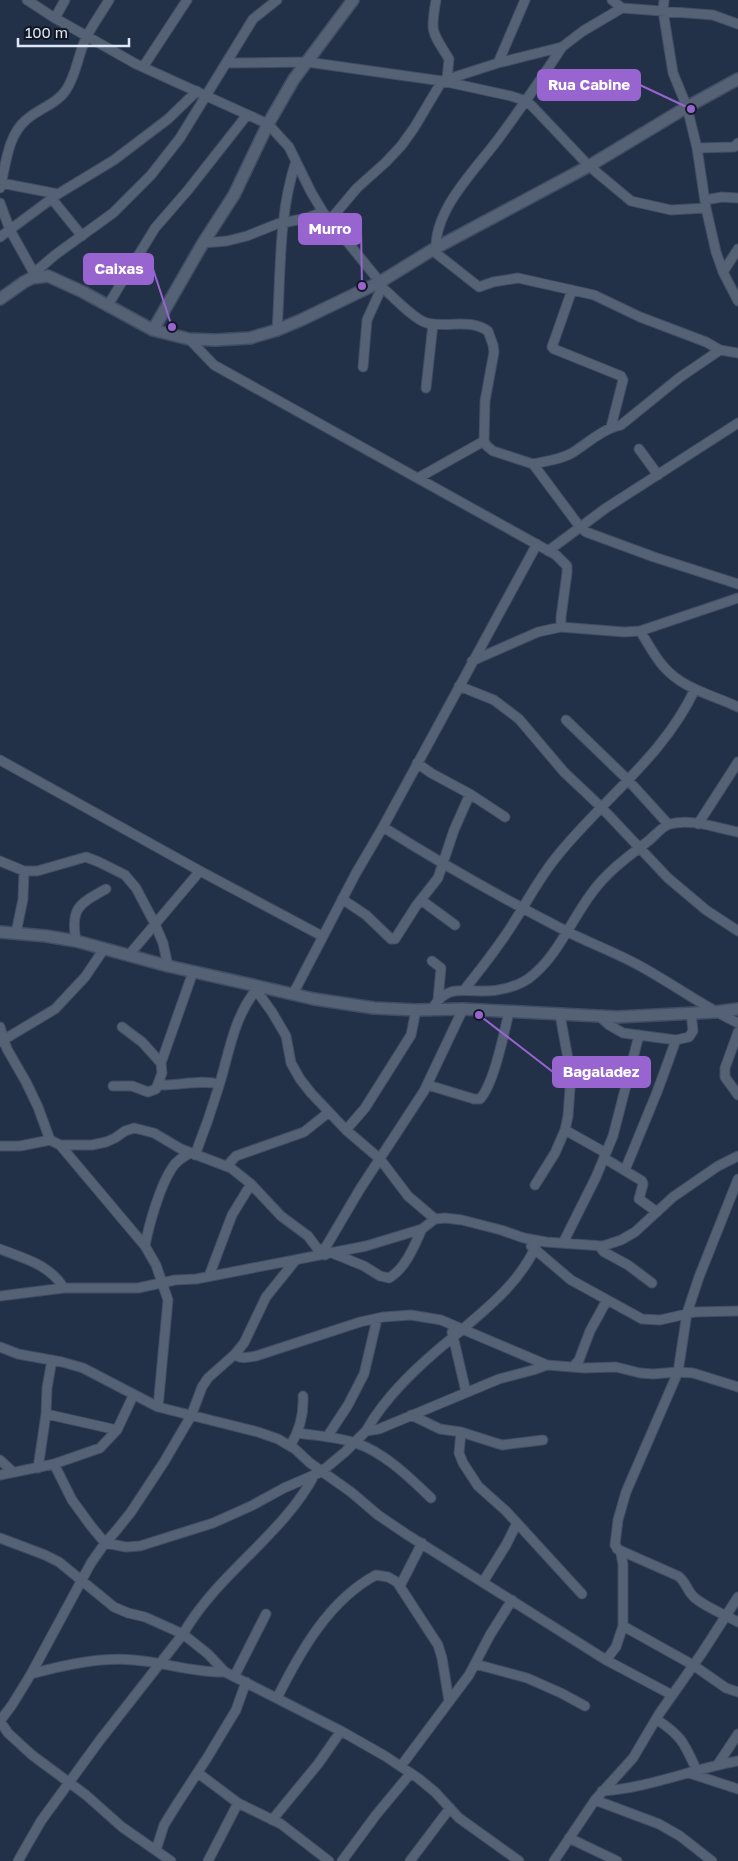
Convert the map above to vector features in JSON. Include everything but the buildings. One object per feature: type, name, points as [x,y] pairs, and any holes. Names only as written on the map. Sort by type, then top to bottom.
[{"type":"street","points":[[27,0],[86,37],[143,68],[268,124],[288,147],[323,212],[381,285],[420,321],[433,324],[472,323],[488,331],[492,338],[494,352],[485,400],[484,441],[493,451],[533,464],[570,454],[611,427],[621,425],[679,378],[720,350]]},
{"type":"street","points":[[55,18],[65,0]]},
{"type":"street","points":[[82,236],[55,197],[1,186],[7,158],[18,129],[25,120],[65,92],[71,81],[86,37],[109,0]]},
{"type":"street","points":[[143,68],[187,0]]},
{"type":"street","points":[[260,13],[264,0]]},
{"type":"street","points":[[0,299],[33,276],[113,213],[151,175],[180,138],[253,19],[277,0]]},
{"type":"street","points":[[154,330],[203,243],[234,195],[268,124],[294,79],[353,0]]},
{"type":"street","points":[[330,220],[357,188],[401,146],[445,80],[449,59],[438,43],[432,25],[436,0]]},
{"type":"street","points":[[612,0],[622,8],[713,15],[738,24]]},
{"type":"street","points":[[664,0],[663,11],[673,73],[687,107],[697,148],[716,252],[723,272],[738,301]]},
{"type":"street","points":[[498,63],[520,2]]},
{"type":"street","points":[[434,249],[437,232],[453,199],[466,178],[498,140],[562,47],[583,31],[622,8]]},
{"type":"street","points":[[445,80],[498,63],[562,47]]},
{"type":"street","points":[[227,63],[307,62],[445,80],[511,96],[526,101],[589,166],[631,201],[671,210],[706,204],[722,197],[738,198]]},
{"type":"street","points":[[33,276],[48,276],[154,330],[189,339],[236,340],[250,338],[277,330],[381,285],[434,249],[589,166],[687,107],[738,79]]},
{"type":"street","points":[[0,237],[55,197],[114,160],[168,119],[197,91]]},
{"type":"street","points":[[108,305],[155,228],[188,190],[247,115]]},
{"type":"street","points":[[697,148],[722,149],[734,147],[738,143]]},
{"type":"street","points":[[277,330],[284,222],[289,185],[296,161]]},
{"type":"street","points":[[0,204],[10,230],[33,276]]},
{"type":"street","points":[[203,243],[234,240],[284,222],[307,218],[323,212]]},
{"type":"street","points":[[434,249],[478,286],[518,278],[572,290],[601,298],[640,317],[706,342],[720,350],[738,353]]},
{"type":"street","points":[[723,272],[738,249]]},
{"type":"street","points":[[363,367],[367,320],[381,285]]},
{"type":"street","points":[[572,290],[552,347],[621,376],[623,380],[611,427]]},
{"type":"street","points":[[426,388],[433,324]]},
{"type":"street","points":[[189,339],[199,352],[214,364],[556,555],[567,566],[561,627]]},
{"type":"street","points":[[548,551],[580,527],[738,423]]},
{"type":"street","points":[[418,478],[484,441]]},
{"type":"street","points":[[639,449],[658,475]]},
{"type":"street","points":[[533,464],[580,527],[595,536],[738,584]]},
{"type":"street","points":[[294,994],[322,936],[537,544]]},
{"type":"street","points":[[472,661],[538,632],[561,627],[624,632],[640,631],[738,598]]},
{"type":"street","points":[[640,631],[664,666],[682,682],[738,707]]},
{"type":"street","points":[[459,686],[494,700],[519,719],[564,772],[601,807],[668,878],[706,910],[738,931]]},
{"type":"street","points":[[465,989],[523,908],[554,859],[601,807],[647,761],[676,724],[695,689]]},
{"type":"street","points":[[566,720],[628,780],[668,824]]},
{"type":"street","points":[[0,760],[322,936]]},
{"type":"street","points":[[698,824],[738,762]]},
{"type":"street","points":[[417,763],[505,817]]},
{"type":"street","points":[[342,899],[366,915],[391,939],[394,939],[438,878],[454,830],[470,794]]},
{"type":"street","points":[[438,999],[446,994],[465,989],[497,990],[511,987],[526,980],[546,960],[592,892],[605,877],[668,824],[698,824],[738,832]]},
{"type":"street","points":[[383,826],[443,864],[566,932],[601,946],[640,966],[715,1012],[738,1023]]},
{"type":"street","points":[[0,861],[24,870],[37,871],[86,857],[120,872],[131,881],[155,924],[163,943],[168,966]]},
{"type":"street","points":[[16,933],[23,899],[24,870]]},
{"type":"street","points":[[128,956],[200,871]]},
{"type":"street","points":[[76,941],[74,930],[77,910],[85,901],[106,889]]},
{"type":"street","points":[[421,900],[455,925]]},
{"type":"street","points":[[0,932],[76,941],[257,988],[374,1008],[416,1010],[463,1009],[599,1016],[738,1010]]},
{"type":"street","points":[[2,1040],[55,1009],[85,977],[104,949]]},
{"type":"street","points":[[432,961],[442,968],[438,999],[432,1009]]},
{"type":"street","points":[[113,1086],[132,1086],[148,1092],[153,1091],[158,1085],[162,1073],[161,1063],[193,972]]},
{"type":"street","points":[[145,1246],[155,1211],[170,1172],[176,1162],[193,1154],[219,1084],[234,1031],[244,1008],[257,988]]},
{"type":"street","points":[[257,988],[286,1036],[291,1063],[300,1079],[346,1130],[380,1159],[408,1196],[435,1219]]},
{"type":"street","points":[[327,1253],[360,1189],[428,1085],[463,1009]]},
{"type":"street","points":[[346,1130],[365,1108],[411,1034],[416,1010]]},
{"type":"street","points":[[428,1085],[474,1099],[480,1099],[487,1090],[494,1072],[509,1012]]},
{"type":"street","points":[[599,1016],[616,1030],[623,1033],[676,1040],[689,1037],[693,1031],[691,1013]]},
{"type":"street","points":[[536,1185],[555,1153],[565,1130],[572,1075],[560,1015]]},
{"type":"street","points":[[0,1027],[2,1040],[26,1082],[50,1140]]},
{"type":"street","points":[[122,1027],[142,1042],[161,1063]]},
{"type":"street","points":[[738,1032],[725,1068],[725,1076],[738,1095]]},
{"type":"street","points":[[563,1244],[580,1212],[613,1136],[639,1035]]},
{"type":"street","points":[[625,1170],[676,1040]]},
{"type":"street","points":[[570,1064],[600,1066],[629,1072]]},
{"type":"street","points":[[158,1085],[175,1086],[208,1081],[219,1084]]},
{"type":"street","points":[[226,1166],[236,1156],[304,1132],[329,1112]]},
{"type":"street","points":[[60,1145],[92,1145],[106,1142],[125,1130],[134,1128],[154,1133],[193,1154],[226,1166],[250,1184],[281,1216],[308,1236],[317,1248],[364,1266],[380,1276],[389,1278],[397,1273],[410,1254],[422,1229]]},
{"type":"street","points":[[565,1130],[642,1181],[639,1199],[657,1212]]},
{"type":"street","points":[[0,1146],[20,1146],[50,1140],[60,1145],[145,1246],[156,1265],[168,1300],[158,1407]]},
{"type":"street","points":[[0,1296],[64,1288],[129,1288],[209,1276],[366,1246],[422,1229],[435,1219],[445,1218],[462,1220],[538,1241],[563,1244],[608,1245],[635,1232],[673,1197],[697,1180],[738,1156]]},
{"type":"street","points":[[606,1660],[616,1647],[623,1626],[623,1566],[621,1553],[615,1545],[615,1532],[626,1492],[678,1372],[687,1313],[699,1277],[738,1179]]},
{"type":"street","points":[[209,1276],[232,1215],[250,1184]]},
{"type":"street","points":[[524,1238],[534,1250],[571,1280],[627,1312],[650,1320],[660,1320],[703,1311],[738,1311]]},
{"type":"street","points":[[18,1861],[41,1822],[100,1740],[183,1634],[192,1617],[296,1502],[318,1473],[366,1431],[373,1418],[401,1385],[507,1289],[534,1250],[538,1241]]},
{"type":"street","points":[[599,1246],[604,1252],[628,1265],[652,1283]]},
{"type":"street","points":[[0,1250],[39,1265],[57,1277],[64,1288]]},
{"type":"street","points":[[172,1861],[122,1827],[86,1794],[20,1744],[8,1734],[0,1721],[31,1674],[90,1563],[105,1542],[116,1532],[144,1492],[191,1416],[197,1396],[208,1378],[235,1354],[249,1333],[266,1297],[295,1260]]},
{"type":"street","points":[[573,1367],[579,1360],[590,1331],[607,1300]]},
{"type":"street","points":[[235,1354],[237,1357],[246,1358],[256,1356],[338,1329],[377,1319],[412,1315],[450,1324],[547,1364],[573,1367],[616,1367],[653,1374],[693,1373],[738,1387]]},
{"type":"street","points":[[327,1437],[348,1405],[364,1374],[377,1319]]},
{"type":"street","points":[[450,1324],[466,1392]]},
{"type":"street","points":[[0,1347],[18,1354],[83,1368],[133,1396],[158,1407],[258,1432],[278,1439],[290,1446],[318,1473],[345,1487],[378,1515],[606,1660],[672,1695]]},
{"type":"street","points":[[38,1468],[46,1414],[46,1388],[52,1360]]},
{"type":"street","points":[[366,1431],[379,1429],[499,1379],[533,1370],[547,1364]]},
{"type":"street","points":[[0,1475],[54,1464],[100,1448],[117,1430],[133,1396]]},
{"type":"street","points":[[290,1446],[298,1433],[304,1408],[303,1396]]},
{"type":"street","points":[[46,1414],[117,1430]]},
{"type":"street","points":[[411,1415],[440,1429],[461,1432],[502,1445],[543,1440]]},
{"type":"street","points":[[461,1432],[459,1452],[463,1463],[478,1486],[506,1511],[582,1594]]},
{"type":"street","points":[[298,1433],[355,1442],[373,1450],[404,1472],[431,1498]]},
{"type":"street","points":[[0,1460],[13,1472]]},
{"type":"street","points":[[54,1464],[62,1483],[79,1511],[105,1542],[126,1547],[140,1546],[213,1523],[318,1473]]},
{"type":"street","points":[[483,1582],[506,1545],[516,1523]]},
{"type":"street","points":[[0,1538],[59,1562],[114,1607],[145,1617],[183,1634],[208,1654],[225,1672]]},
{"type":"street","points":[[400,1586],[422,1543]]},
{"type":"street","points":[[617,1549],[682,1578],[689,1592],[696,1600],[738,1622]]},
{"type":"street","points":[[277,1698],[306,1646],[344,1599],[356,1588],[376,1575],[388,1577],[397,1582],[438,1644],[449,1701]]},
{"type":"street","points":[[554,1861],[595,1800],[633,1758],[656,1718],[738,1597]]},
{"type":"street","points":[[401,1766],[469,1675],[490,1635],[512,1600]]},
{"type":"street","points":[[235,1675],[266,1614]]},
{"type":"street","points":[[623,1626],[693,1665],[716,1682],[738,1692]]},
{"type":"street","points":[[31,1674],[62,1666],[106,1660],[134,1660],[235,1675],[341,1731],[401,1766],[435,1792],[459,1818],[519,1861]]},
{"type":"street","points":[[475,1664],[527,1678],[561,1693],[584,1706]]},
{"type":"street","points":[[156,1850],[164,1825],[236,1710],[246,1682]]},
{"type":"street","points":[[656,1718],[673,1730],[684,1742],[693,1772]]},
{"type":"street","points":[[272,1820],[318,1764],[341,1731]]},
{"type":"street","points":[[718,1764],[738,1734]]},
{"type":"street","points":[[602,1791],[646,1784],[718,1764],[738,1761]]},
{"type":"street","points":[[693,1772],[738,1789]]},
{"type":"street","points":[[198,1773],[238,1803],[272,1820],[294,1834],[329,1861]]},
{"type":"street","points":[[342,1861],[376,1815],[410,1774]]},
{"type":"street","points":[[595,1800],[659,1824],[680,1836],[712,1861]]},
{"type":"street","points":[[208,1861],[238,1803]]},
{"type":"street","points":[[410,1861],[450,1808]]},
{"type":"street","points":[[569,1838],[617,1861]]},
{"type":"place","name":"Rua Cabine","points":[[691,109]]},
{"type":"place","name":"Murro","points":[[362,286]]},
{"type":"place","name":"Caixas","points":[[172,327]]},
{"type":"place","name":"Bagaladez","points":[[479,1015]]}]
